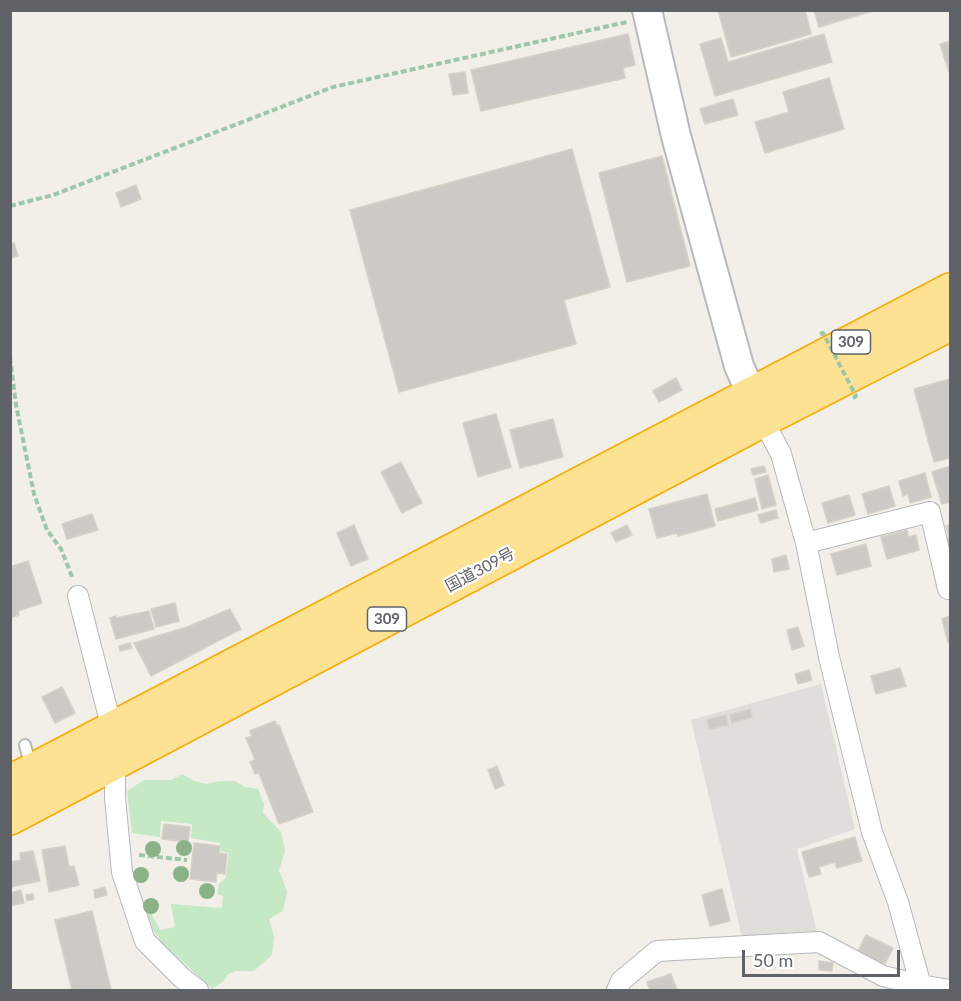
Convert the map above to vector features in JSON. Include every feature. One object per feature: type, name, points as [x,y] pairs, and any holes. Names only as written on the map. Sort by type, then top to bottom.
[{"type":"highway","name":"国道309号","points":[[10,818],[115,763],[757,407],[951,290]]},
{"type":"highway","name":"国道309号","points":[[22,766],[104,714],[757,407],[951,324]]},
{"type":"street","points":[[648,14],[676,136],[738,366],[781,454],[806,543],[829,657],[872,832],[898,902],[921,988]]},
{"type":"street","points":[[806,543],[930,512],[948,589],[951,589]]},
{"type":"street","points":[[78,596],[115,763],[115,798],[122,872],[145,941],[198,990]]},
{"type":"street","points":[[617,990],[621,981],[657,951],[819,942],[883,976],[921,988],[951,990]]},
{"type":"path","points":[[10,206],[53,195],[333,87],[648,14]]},
{"type":"path","points":[[820,334],[823,333],[856,396],[853,398]]},
{"type":"path","points":[[10,357],[16,405],[34,494],[46,530],[61,549],[72,574],[78,596]]},
{"type":"path","points":[[139,855],[187,860]]},
{"type":"shaded area","points":[[821,684],[855,829],[797,849],[817,932],[742,937],[691,720]]},
{"type":"green space","points":[[182,774],[194,781],[206,784],[235,781],[245,787],[258,789],[264,804],[263,813],[281,832],[285,851],[279,870],[287,892],[283,911],[269,919],[274,937],[272,955],[254,971],[236,971],[228,974],[224,981],[212,989],[161,942],[147,912],[150,911],[160,930],[175,927],[171,904],[222,908],[223,896],[217,894],[219,884],[226,878],[229,853],[221,851],[220,843],[191,838],[192,824],[161,821],[160,837],[132,833],[127,791],[144,780],[171,780]]},
{"type":"building","points":[[718,10],[805,10],[811,34],[731,57]]},
{"type":"building","points":[[814,10],[876,10],[819,27]]},
{"type":"building","points":[[628,34],[635,65],[623,68],[625,78],[481,111],[471,70]]},
{"type":"building","points":[[824,34],[832,62],[715,96],[700,44],[721,38],[728,62]]},
{"type":"building","points":[[950,41],[950,71],[949,72],[940,44]]},
{"type":"building","points":[[465,72],[468,93],[453,95],[449,74]]},
{"type":"building","points":[[829,78],[844,129],[765,153],[755,122],[789,112],[783,92]]},
{"type":"building","points":[[733,99],[738,115],[705,124],[700,109]]},
{"type":"building","points":[[572,149],[610,287],[564,300],[576,344],[399,392],[350,210]]},
{"type":"building","points":[[662,156],[690,266],[627,282],[599,173]]},
{"type":"building","points":[[136,185],[141,199],[121,207],[116,193]]},
{"type":"building","points":[[14,243],[18,256],[10,258],[10,244]]},
{"type":"building","points":[[676,378],[682,390],[659,402],[653,391]]},
{"type":"building","points":[[950,379],[950,458],[934,462],[914,389]]},
{"type":"building","points":[[496,414],[511,467],[478,477],[463,423]]},
{"type":"building","points":[[553,419],[563,457],[520,468],[510,430]]},
{"type":"building","points":[[401,462],[422,503],[402,513],[381,472]]},
{"type":"building","points":[[764,466],[766,472],[753,475],[751,469]]},
{"type":"building","points":[[950,466],[950,502],[942,504],[932,472]]},
{"type":"building","points":[[925,473],[931,497],[910,503],[908,494],[903,496],[899,481]]},
{"type":"building","points":[[768,475],[776,505],[762,509],[755,479]]},
{"type":"building","points":[[889,486],[895,506],[868,514],[862,494]]},
{"type":"building","points":[[707,494],[715,526],[678,536],[677,533],[657,538],[649,509]]},
{"type":"building","points":[[849,495],[855,515],[828,523],[822,503]]},
{"type":"building","points":[[755,498],[758,510],[718,521],[715,509]]},
{"type":"building","points":[[776,510],[778,518],[761,523],[758,515]]},
{"type":"building","points":[[92,514],[98,530],[67,539],[62,524]]},
{"type":"building","points":[[354,525],[368,559],[351,566],[337,533]]},
{"type":"building","points":[[627,525],[632,535],[616,542],[611,533]]},
{"type":"building","points":[[950,525],[950,560],[945,539],[949,537],[946,526]]},
{"type":"building","points":[[907,530],[908,537],[916,535],[919,550],[887,559],[881,537]]},
{"type":"building","points":[[866,544],[871,566],[837,575],[831,554]]},
{"type":"building","points":[[786,555],[789,569],[774,572],[772,559]]},
{"type":"building","points":[[28,561],[42,603],[18,611],[19,615],[10,618],[10,567]]},
{"type":"building","points":[[175,603],[179,621],[156,627],[151,609]]},
{"type":"building","points":[[230,609],[241,629],[151,676],[134,643],[187,627]]},
{"type":"building","points":[[149,611],[154,629],[116,639],[110,618]]},
{"type":"building","points":[[950,616],[950,642],[948,643],[942,619]]},
{"type":"building","points":[[798,627],[804,646],[792,650],[787,630]]},
{"type":"building","points":[[130,643],[132,648],[120,651],[119,646]]},
{"type":"building","points":[[900,668],[906,686],[876,694],[871,676]]},
{"type":"building","points":[[809,670],[812,680],[798,684],[795,674]]},
{"type":"building","points":[[62,687],[75,713],[55,723],[42,697]]},
{"type":"building","points":[[750,709],[752,717],[732,723],[730,715]]},
{"type":"building","points":[[726,715],[728,725],[710,729],[707,720]]},
{"type":"building","points":[[275,721],[277,726],[279,725],[313,812],[279,824],[259,773],[255,774],[250,762],[255,760],[246,738],[252,736],[250,731]]},
{"type":"building","points":[[497,766],[504,785],[495,789],[488,770]]},
{"type":"building","points":[[164,824],[190,827],[188,842],[162,839]]},
{"type":"building","points":[[855,837],[862,861],[837,868],[835,862],[819,867],[821,874],[809,877],[802,852]]},
{"type":"building","points":[[194,843],[220,846],[219,853],[227,854],[225,874],[217,873],[216,882],[190,879]]},
{"type":"building","points":[[65,846],[69,867],[74,866],[79,885],[49,892],[42,850]]},
{"type":"building","points":[[33,851],[40,881],[10,887],[10,862],[21,860],[20,853]]},
{"type":"building","points":[[105,887],[107,895],[95,898],[94,890]]},
{"type":"building","points":[[722,889],[730,921],[710,926],[702,895]]},
{"type":"building","points":[[21,890],[24,903],[10,906],[10,893]]},
{"type":"building","points":[[33,894],[34,899],[27,901],[26,895]]},
{"type":"building","points":[[92,911],[111,990],[72,990],[55,920]]},
{"type":"building","points":[[866,935],[893,948],[885,964],[858,951]]},
{"type":"building","points":[[819,961],[833,963],[832,971],[819,970]]},
{"type":"building","points":[[671,974],[677,990],[650,990],[647,982]]}]
